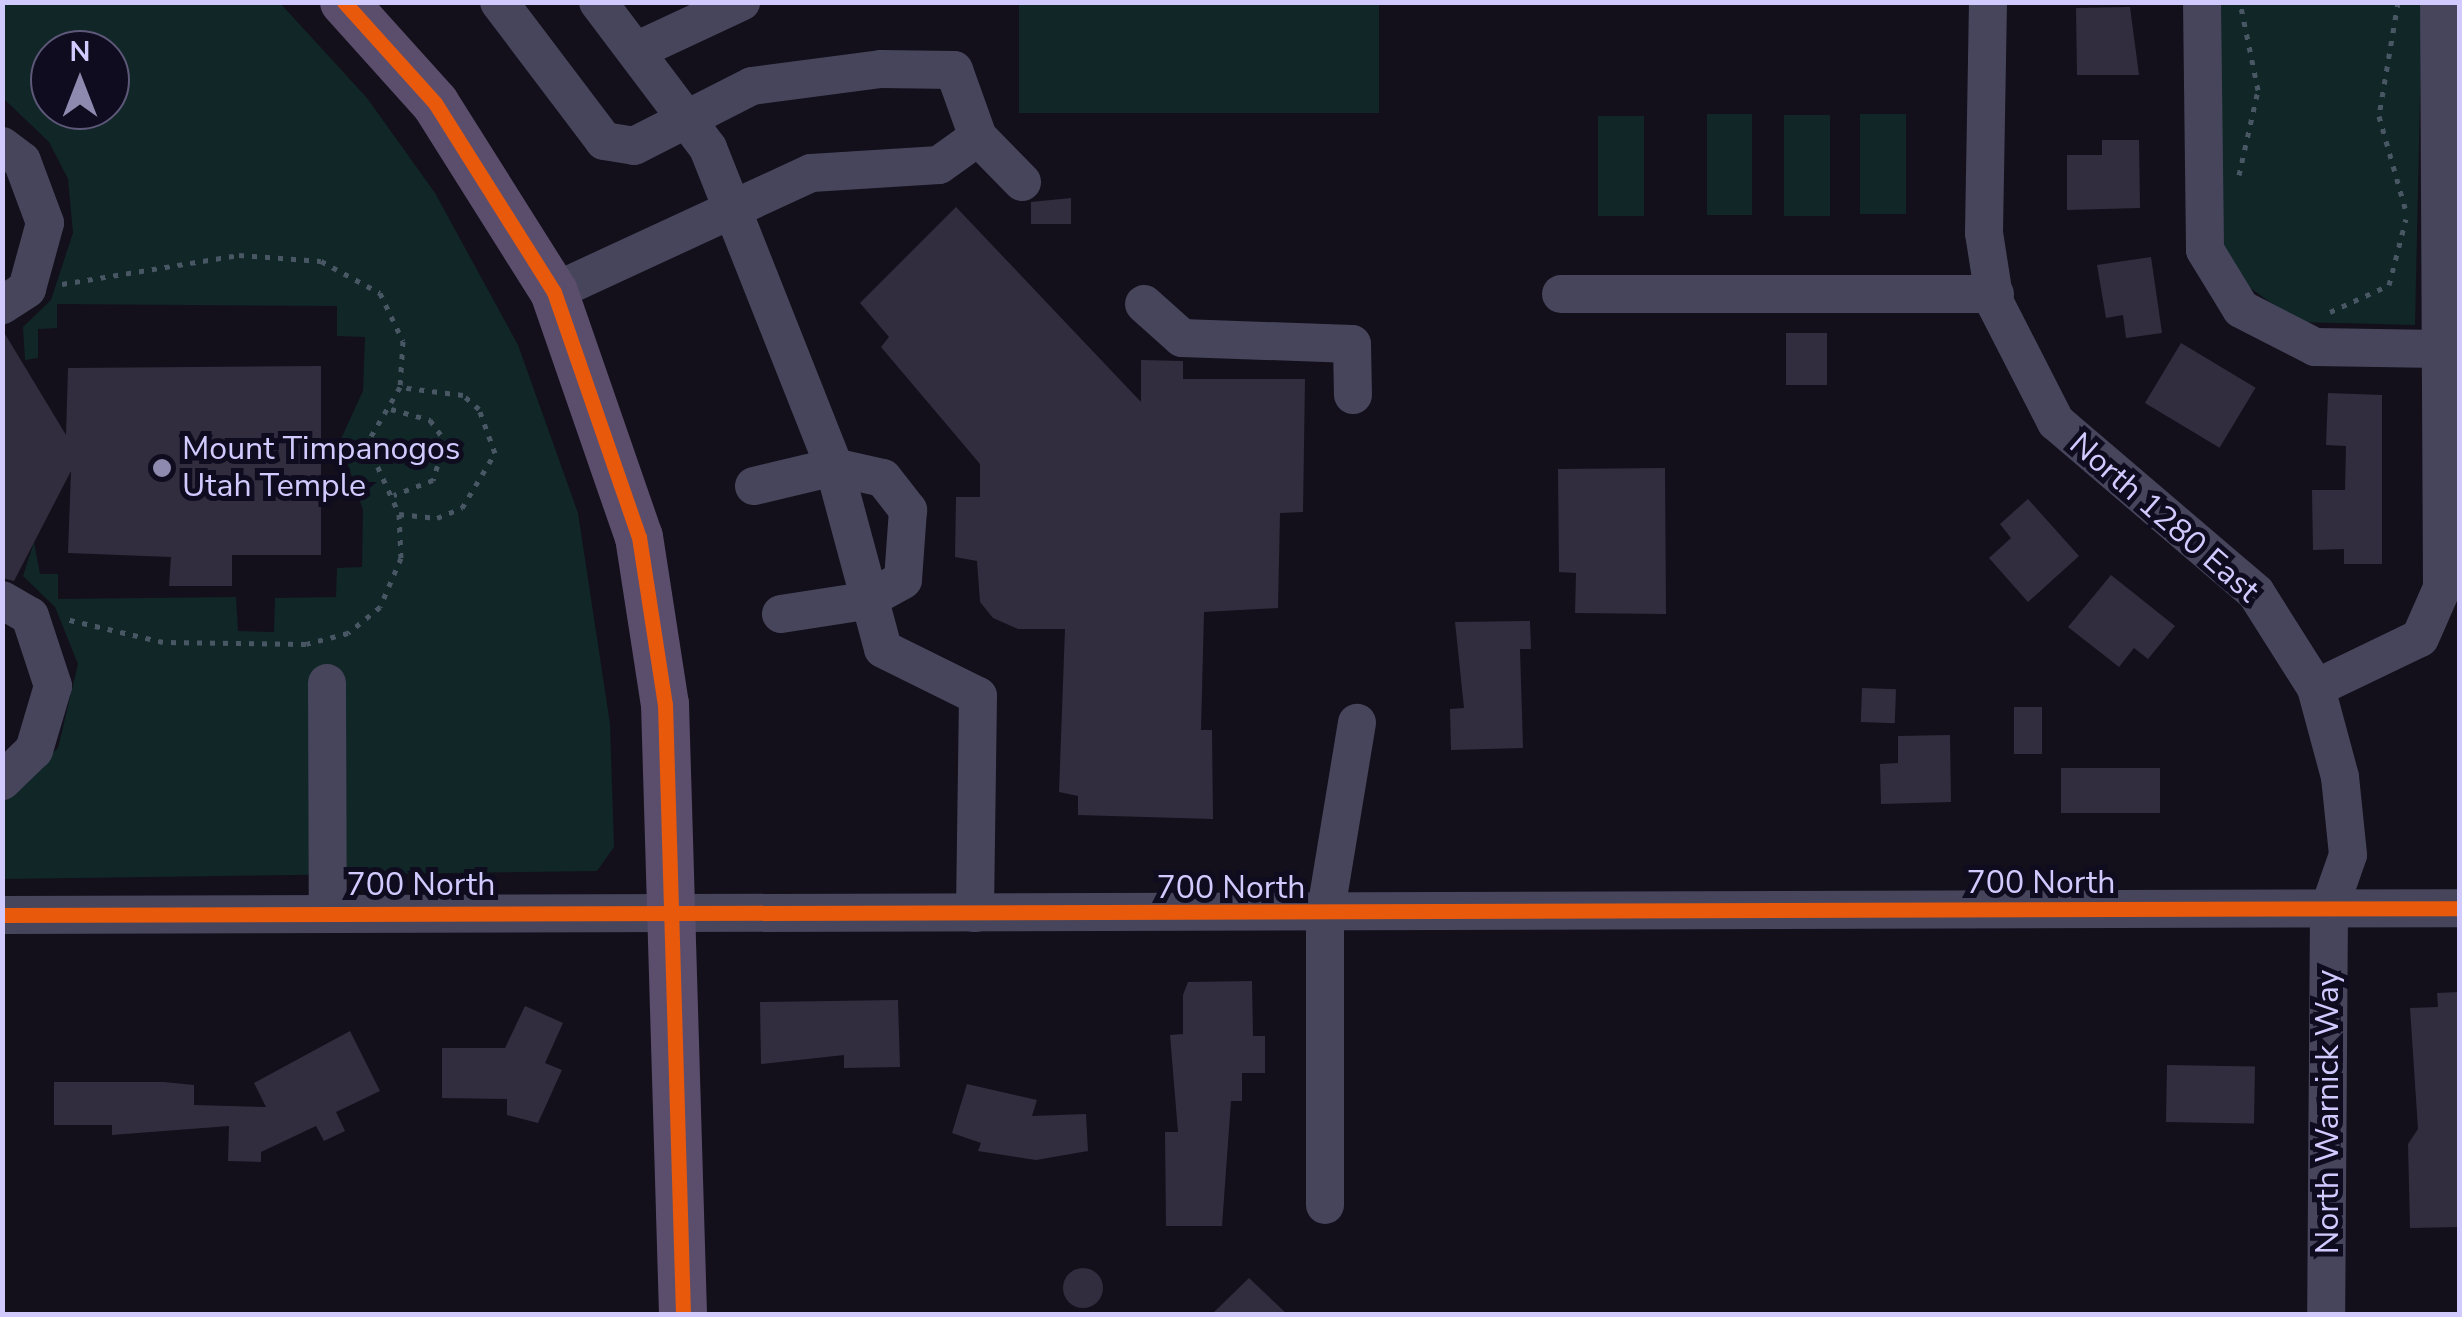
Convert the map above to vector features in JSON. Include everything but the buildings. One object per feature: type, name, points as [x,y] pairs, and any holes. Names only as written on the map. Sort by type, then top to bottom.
[{"type":"main road","points":[[344,2],[435,103],[554,292],[602,414],[658,632],[672,911],[682,1314]]},
{"type":"street","points":[[499,2],[604,141],[634,146],[686,115],[752,86],[954,70],[978,137],[1022,182]]},
{"type":"street","points":[[598,2],[686,115],[733,205],[834,466],[865,601],[884,649],[978,696],[974,913]]},
{"type":"street","points":[[638,50],[741,2]]},
{"type":"street","name":"North 1280 East","points":[[1988,2],[1984,233],[1995,299],[2056,422],[2256,593],[2316,688],[2340,777],[2348,855],[2330,909]]},
{"type":"street","points":[[2202,2],[2204,250],[2241,309],[2315,347],[2440,349]]},
{"type":"street","points":[[2316,688],[2420,638],[2442,588],[2439,2]]},
{"type":"street","points":[[554,292],[733,205],[811,173],[939,166],[978,137]]},
{"type":"street","points":[[2,146],[22,161],[45,224],[26,289],[2,305]]},
{"type":"street","points":[[1560,294],[1995,299]]},
{"type":"street","points":[[1144,304],[1182,338],[1352,344],[1353,394]]},
{"type":"street","points":[[754,486],[834,466],[884,478],[908,510],[902,580],[865,601],[781,614]]},
{"type":"street","points":[[2,600],[30,616],[53,686],[34,750],[2,782]]},
{"type":"street","points":[[327,683],[328,913]]},
{"type":"street","points":[[1325,1206],[1325,916],[1357,722]]},
{"type":"street","name":"700 North","points":[[2,915],[672,911],[1325,916],[2460,908]]},
{"type":"street","name":"North Warnick Way","points":[[2326,1314],[2330,909]]},
{"type":"path","points":[[2235,190],[2258,90],[2240,2]]},
{"type":"path","points":[[2313,312],[2360,304],[2389,285],[2400,255],[2406,213],[2379,116],[2398,2]]},
{"type":"path","points":[[54,616],[164,642],[306,644],[348,633],[394,584],[399,514],[394,495],[381,488],[367,443],[392,408],[400,387],[403,341],[380,294],[321,261],[205,258],[55,286]]},
{"type":"path","points":[[399,514],[437,518],[462,508],[495,453],[479,408],[463,395],[400,387]]},
{"type":"path","points":[[392,408],[430,420],[445,442],[433,480],[394,495]]},
{"type":"green space","points":[[3,3],[280,3],[367,98],[435,193],[518,345],[578,513],[610,724],[614,847],[597,871],[3,879],[2,796],[58,748],[78,664],[55,607],[23,576],[34,542],[40,574],[58,574],[58,599],[236,597],[238,631],[274,632],[275,598],[336,597],[337,568],[362,567],[363,510],[340,441],[363,391],[365,337],[337,336],[337,306],[57,304],[57,328],[38,329],[38,358],[25,360],[23,327],[51,300],[73,233],[68,179],[49,142],[36,130],[130,130],[130,30],[30,30],[30,124],[3,98]]},
{"type":"green space","points":[[1019,3],[1379,3],[1379,113],[1019,113]]},
{"type":"green space","points":[[2216,3],[2422,3],[2415,325],[2297,322],[2237,278],[2219,242]]},
{"type":"green space","points":[[1707,114],[1752,114],[1752,215],[1707,215]]},
{"type":"green space","points":[[1860,114],[1906,114],[1906,214],[1860,214]]},
{"type":"green space","points":[[1784,115],[1830,115],[1830,216],[1784,216]]},
{"type":"green space","points":[[1598,116],[1644,116],[1644,216],[1598,216]]},
{"type":"cycle path","points":[[344,2],[435,103],[554,292],[639,537],[665,704],[683,1314]]},
{"type":"cycle path","points":[[2,915],[2460,908]]},
{"type":"place","name":"Mount Timpanogos Utah Temple","points":[[162,468]]}]
